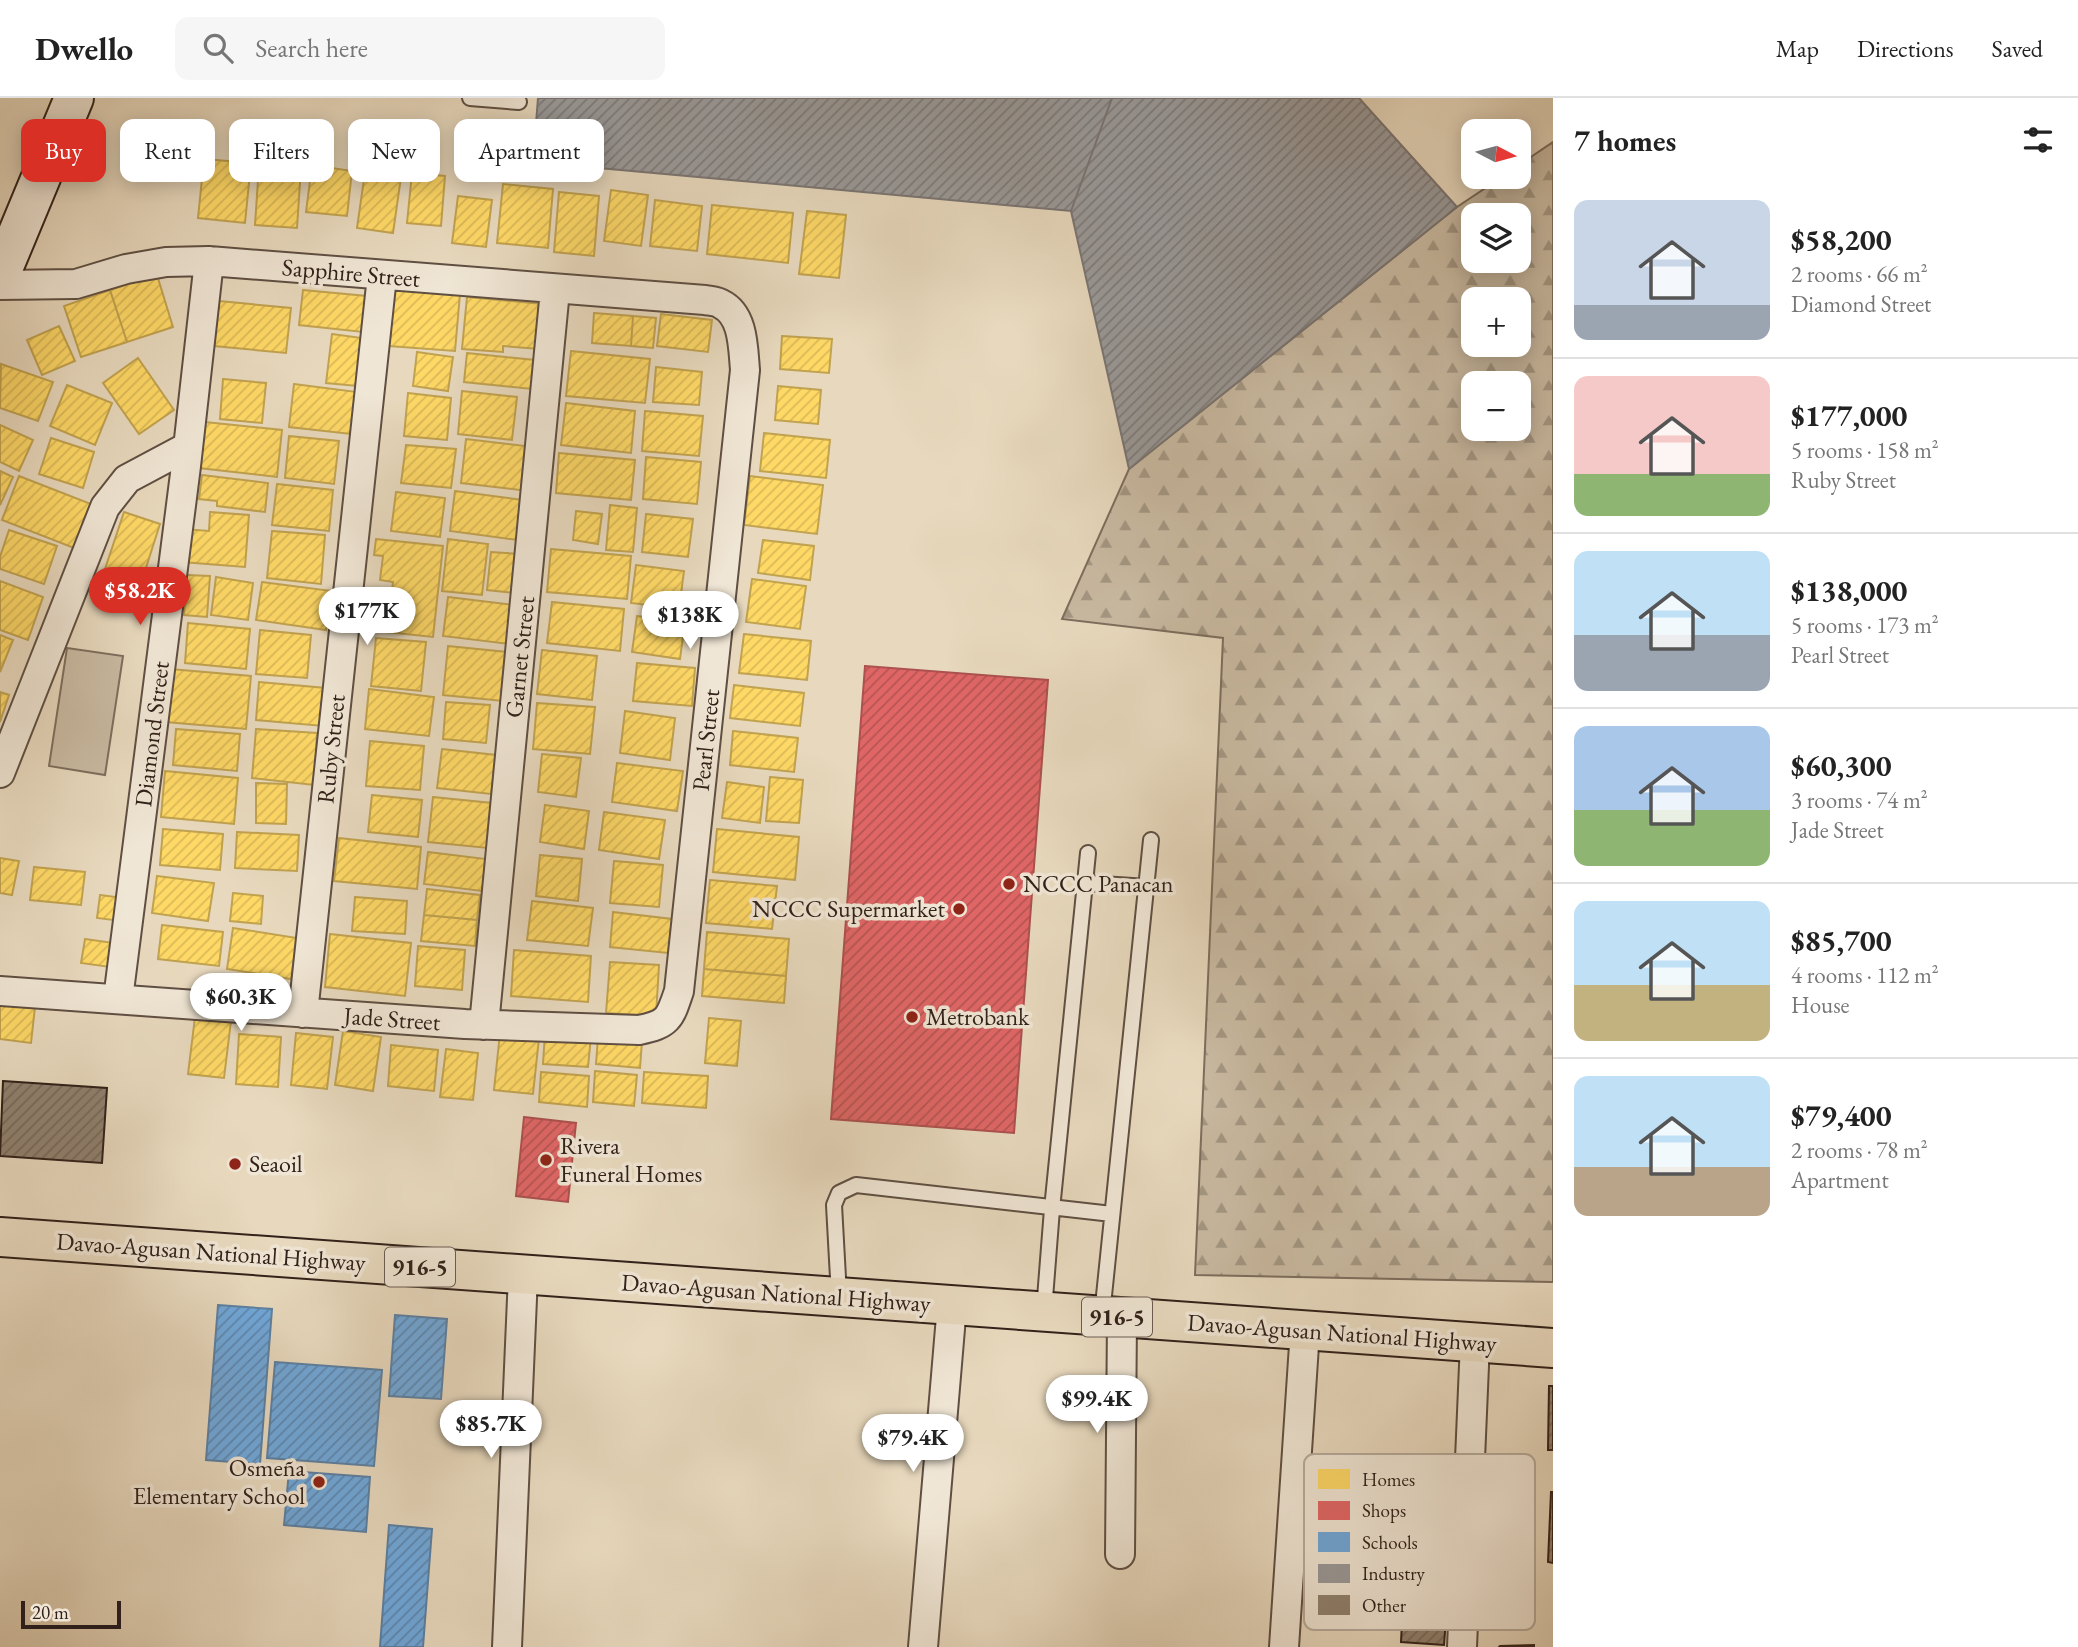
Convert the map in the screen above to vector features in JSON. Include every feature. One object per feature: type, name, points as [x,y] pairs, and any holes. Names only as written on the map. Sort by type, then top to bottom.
[{"type":"main road","name":"Davao-Agusan National Highway","points":[[0,1237],[1553,1348]]},
{"type":"street","points":[[0,276],[67,100]]},
{"type":"street","name":"Sapphire Street","points":[[0,285],[76,284],[126,269],[166,262],[209,261],[705,300]]},
{"type":"street","name":"Diamond Street","points":[[118,999],[209,261]]},
{"type":"street","name":"Ruby Street","points":[[303,1013],[382,276]]},
{"type":"street","name":"Garnet Street","points":[[484,1025],[555,290]]},
{"type":"street","name":"Pearl Street","points":[[679,990],[745,370],[743,342],[736,317],[722,304],[705,300]]},
{"type":"street","points":[[0,774],[105,507],[127,479],[187,447]]},
{"type":"street","name":"Jade Street","points":[[0,991],[484,1025],[639,1030],[659,1026],[671,1015],[679,990]]},
{"type":"street","points":[[507,1647],[523,1275]]},
{"type":"street","points":[[923,1647],[952,1305]]},
{"type":"street","points":[[1112,1317],[1120,1554]]},
{"type":"street","points":[[1284,1647],[1306,1330]]},
{"type":"street","points":[[1470,1454],[1475,1342]]},
{"type":"lane","points":[[470,98],[520,102]]},
{"type":"lane","points":[[1112,1317],[1112,1214],[1152,840]]},
{"type":"lane","points":[[1044,1312],[1088,853]]},
{"type":"lane","points":[[1086,883],[1148,887]]},
{"type":"lane","points":[[839,1297],[834,1205],[839,1193],[856,1185],[1112,1214]]},
{"type":"green space","points":[[1553,142],[1553,1282],[1195,1275],[1223,638],[1062,619],[1129,469],[1457,207],[1461,204],[1461,273],[1531,273],[1531,203],[1463,203],[1484,189],[1531,189],[1531,157]]},
{"type":"green space","points":[[67,648],[123,656],[105,775],[49,766]]},
{"type":"building: Homes","points":[[215,160],[229,161],[229,182],[249,182],[245,223],[198,218],[202,182],[215,182]]},
{"type":"building: Homes","points":[[334,168],[348,170],[348,182],[351,182],[347,216],[306,212],[310,182],[334,182]]},
{"type":"building: Homes","points":[[440,176],[445,176],[441,226],[407,223],[411,182],[440,182]]},
{"type":"building: Homes","points":[[258,182],[300,182],[297,228],[255,225]]},
{"type":"building: Homes","points":[[364,182],[400,182],[393,233],[357,228]]},
{"type":"building: Homes","points":[[503,184],[553,189],[548,248],[497,243]]},
{"type":"building: Homes","points":[[611,190],[648,195],[641,246],[604,241]]},
{"type":"building: Homes","points":[[559,192],[599,196],[594,256],[554,252]]},
{"type":"building: Homes","points":[[458,196],[492,200],[486,247],[452,243]]},
{"type":"building: Homes","points":[[655,200],[702,206],[697,251],[650,246]]},
{"type":"building: Homes","points":[[712,205],[793,213],[788,263],[707,254]]},
{"type":"building: Homes","points":[[807,211],[846,215],[839,278],[799,274]]},
{"type":"building: Homes","points":[[157,275],[173,327],[127,342],[110,290]]},
{"type":"building: Homes","points":[[393,289],[460,294],[455,351],[389,346]]},
{"type":"building: Homes","points":[[110,290],[127,342],[81,357],[64,306]]},
{"type":"building: Homes","points":[[303,290],[367,296],[363,332],[299,325]]},
{"type":"building: Homes","points":[[467,297],[543,304],[539,349],[503,346],[503,352],[462,349]]},
{"type":"building: Homes","points":[[219,301],[291,308],[286,353],[214,346]]},
{"type":"building: Homes","points":[[594,313],[633,316],[631,346],[592,343]]},
{"type":"building: Homes","points":[[661,314],[712,320],[708,352],[657,346]]},
{"type":"building: Homes","points":[[633,316],[656,318],[653,348],[631,346]]},
{"type":"building: Homes","points":[[59,326],[75,361],[42,375],[27,340]]},
{"type":"building: Homes","points":[[332,334],[362,338],[357,386],[326,383]]},
{"type":"building: Homes","points":[[782,336],[832,339],[829,373],[780,369]]},
{"type":"building: Homes","points":[[571,351],[650,359],[645,403],[566,396]]},
{"type":"building: Homes","points":[[417,352],[453,357],[448,391],[413,386]]},
{"type":"building: Homes","points":[[467,353],[535,360],[532,389],[464,382]]},
{"type":"building: Homes","points":[[138,358],[174,410],[139,434],[103,383]]},
{"type":"building: Homes","points":[[1,364],[53,382],[38,421],[0,408]]},
{"type":"building: Homes","points":[[656,367],[702,372],[699,405],[653,402]]},
{"type":"building: Homes","points":[[223,379],[266,383],[262,423],[220,419]]},
{"type":"building: Homes","points":[[294,384],[357,392],[351,434],[289,427]]},
{"type":"building: Homes","points":[[67,385],[112,403],[95,445],[50,426]]},
{"type":"building: Homes","points":[[778,386],[821,390],[818,424],[775,420]]},
{"type":"building: Homes","points":[[462,391],[517,397],[512,440],[458,434]]},
{"type":"building: Homes","points":[[408,393],[451,398],[447,440],[404,436]]},
{"type":"building: Homes","points":[[566,403],[635,411],[631,453],[561,445]]},
{"type":"building: Homes","points":[[645,411],[703,416],[699,456],[642,451]]},
{"type":"building: Homes","points":[[205,422],[282,430],[277,477],[199,468]]},
{"type":"building: Homes","points":[[0,425],[33,440],[19,471],[0,462]]},
{"type":"building: Homes","points":[[764,433],[830,440],[826,478],[760,471]]},
{"type":"building: Homes","points":[[289,436],[339,441],[334,484],[285,478]]},
{"type":"building: Homes","points":[[51,438],[94,452],[83,488],[39,474]]},
{"type":"building: Homes","points":[[466,439],[534,447],[528,491],[461,483]]},
{"type":"building: Homes","points":[[406,445],[456,449],[451,488],[401,483]]},
{"type":"building: Homes","points":[[559,453],[635,460],[631,500],[556,493]]},
{"type":"building: Homes","points":[[646,457],[701,462],[697,504],[643,499]]},
{"type":"building: Homes","points":[[0,471],[13,477],[0,505]]},
{"type":"building: Homes","points":[[202,475],[268,483],[265,512],[217,506],[217,501],[199,499]]},
{"type":"building: Homes","points":[[19,476],[91,504],[74,548],[2,520]]},
{"type":"building: Homes","points":[[750,476],[823,485],[817,534],[744,525]]},
{"type":"building: Homes","points":[[277,484],[333,490],[329,531],[272,525]]},
{"type":"building: Homes","points":[[455,491],[523,500],[518,540],[450,531]]},
{"type":"building: Homes","points":[[396,492],[445,498],[440,537],[391,531]]},
{"type":"building: Homes","points":[[610,505],[637,508],[633,552],[606,550]]},
{"type":"building: Homes","points":[[576,511],[602,514],[598,544],[573,540]]},
{"type":"building: Homes","points":[[124,512],[160,524],[136,599],[99,587]]},
{"type":"building: Homes","points":[[210,512],[249,515],[245,567],[182,562],[184,529],[209,531]]},
{"type":"building: Homes","points":[[646,514],[693,519],[688,557],[642,552]]},
{"type":"building: Homes","points":[[9,530],[57,546],[44,584],[0,569],[0,557]]},
{"type":"building: Homes","points":[[272,531],[325,535],[321,584],[267,578]]},
{"type":"building: Homes","points":[[376,539],[443,546],[433,637],[387,632],[393,582],[380,580],[383,556],[374,555]]},
{"type":"building: Homes","points":[[448,539],[488,544],[482,595],[442,591]]},
{"type":"building: Homes","points":[[763,540],[814,546],[810,580],[758,573]]},
{"type":"building: Homes","points":[[551,549],[631,556],[627,599],[547,592]]},
{"type":"building: Homes","points":[[491,552],[519,554],[515,593],[487,590]]},
{"type":"building: Homes","points":[[636,565],[684,571],[679,609],[631,603]]},
{"type":"building: Homes","points":[[187,575],[210,576],[207,617],[184,615]]},
{"type":"building: Homes","points":[[216,577],[253,583],[248,620],[211,615]]},
{"type":"building: Homes","points":[[752,579],[806,586],[800,629],[746,622]]},
{"type":"building: Homes","points":[[0,581],[43,597],[28,640],[0,630]]},
{"type":"building: Homes","points":[[262,582],[332,591],[326,630],[256,620]]},
{"type":"building: Homes","points":[[448,597],[514,605],[509,644],[443,636]]},
{"type":"building: Homes","points":[[552,602],[624,609],[620,651],[547,643]]},
{"type":"building: Homes","points":[[637,616],[685,622],[680,659],[632,652]]},
{"type":"building: Homes","points":[[188,623],[250,629],[246,669],[185,663]]},
{"type":"building: Homes","points":[[260,630],[311,635],[307,678],[256,674]]},
{"type":"building: Homes","points":[[744,634],[811,641],[807,680],[739,673]]},
{"type":"building: Homes","points":[[0,635],[13,640],[0,672]]},
{"type":"building: Homes","points":[[376,638],[426,642],[421,691],[371,686]]},
{"type":"building: Homes","points":[[448,646],[507,652],[503,701],[443,695]]},
{"type":"building: Homes","points":[[542,650],[597,656],[592,700],[537,694]]},
{"type":"building: Homes","points":[[637,663],[695,668],[692,706],[633,701]]},
{"type":"building: Homes","points":[[170,669],[251,676],[246,729],[166,722]]},
{"type":"building: Homes","points":[[259,682],[326,688],[323,726],[256,720]]},
{"type":"building: Homes","points":[[734,685],[804,693],[800,726],[730,718]]},
{"type":"building: Homes","points":[[369,689],[434,697],[429,736],[365,729]]},
{"type":"building: Homes","points":[[0,692],[9,695],[0,722]]},
{"type":"building: Homes","points":[[446,702],[490,705],[486,743],[443,739]]},
{"type":"building: Homes","points":[[537,703],[595,707],[590,754],[533,749]]},
{"type":"building: Homes","points":[[625,711],[675,718],[670,760],[620,753]]},
{"type":"building: Homes","points":[[176,729],[240,734],[237,771],[173,765]]},
{"type":"building: Homes","points":[[256,729],[317,733],[314,785],[252,778]]},
{"type":"building: Homes","points":[[733,731],[798,738],[794,772],[730,765]]},
{"type":"building: Homes","points":[[370,741],[424,746],[420,790],[366,786]]},
{"type":"building: Homes","points":[[442,749],[496,755],[491,794],[437,788]]},
{"type":"building: Homes","points":[[542,754],[581,758],[576,797],[538,792]]},
{"type":"building: Homes","points":[[617,763],[683,771],[677,811],[612,802]]},
{"type":"building: Homes","points":[[165,771],[238,778],[234,824],[161,817]]},
{"type":"building: Homes","points":[[770,777],[803,780],[799,823],[766,821]]},
{"type":"building: Homes","points":[[727,782],[764,787],[760,823],[722,818]]},
{"type":"building: Homes","points":[[256,783],[287,784],[286,824],[256,823]]},
{"type":"building: Homes","points":[[372,795],[422,800],[418,837],[368,832]]},
{"type":"building: Homes","points":[[433,797],[492,803],[488,848],[428,842]]},
{"type":"building: Homes","points":[[545,805],[589,811],[584,849],[540,842]]},
{"type":"building: Homes","points":[[604,812],[665,820],[659,859],[599,850]]},
{"type":"building: Homes","points":[[163,829],[223,834],[220,870],[160,865]]},
{"type":"building: Homes","points":[[717,829],[799,837],[795,880],[713,872]]},
{"type":"building: Homes","points":[[237,832],[299,835],[297,871],[235,868]]},
{"type":"building: Homes","points":[[339,838],[421,847],[417,889],[334,881]]},
{"type":"building: Homes","points":[[428,852],[486,859],[482,891],[424,884]]},
{"type":"building: Homes","points":[[540,855],[582,859],[578,901],[536,896]]},
{"type":"building: Homes","points":[[0,858],[19,861],[12,895],[0,893]]},
{"type":"building: Homes","points":[[614,861],[663,865],[659,907],[610,903]]},
{"type":"building: Homes","points":[[34,867],[85,872],[81,905],[30,900]]},
{"type":"building: Homes","points":[[157,876],[214,883],[208,921],[152,913]]},
{"type":"building: Homes","points":[[710,880],[777,886],[772,929],[706,923]]},
{"type":"building: Homes","points":[[427,889],[480,895],[477,920],[424,915]]},
{"type":"building: Homes","points":[[233,893],[263,896],[261,924],[230,921]]},
{"type":"building: Homes","points":[[100,895],[124,898],[121,921],[97,918]]},
{"type":"building: Homes","points":[[355,897],[407,901],[405,934],[352,931]]},
{"type":"building: Homes","points":[[532,901],[593,908],[588,946],[527,940]]},
{"type":"building: Homes","points":[[613,912],[672,919],[668,953],[610,947]]},
{"type":"building: Homes","points":[[424,915],[477,920],[475,946],[421,941]]},
{"type":"building: Homes","points":[[162,925],[223,932],[219,966],[158,959]]},
{"type":"building: Homes","points":[[233,928],[297,938],[291,979],[227,969]]},
{"type":"building: Homes","points":[[707,932],[789,939],[786,976],[704,969]]},
{"type":"building: Homes","points":[[330,934],[411,943],[405,996],[325,987]]},
{"type":"building: Homes","points":[[85,939],[121,944],[117,968],[81,963]]},
{"type":"building: Homes","points":[[418,946],[465,950],[462,990],[415,986]]},
{"type":"building: Homes","points":[[514,950],[591,956],[588,1002],[511,996]]},
{"type":"building: Homes","points":[[610,962],[659,965],[656,1016],[606,1013]]},
{"type":"building: Homes","points":[[704,969],[786,976],[784,1003],[702,996]]},
{"type":"building: Homes","points":[[0,1003],[35,1007],[31,1043],[0,1039]]},
{"type":"building: Homes","points":[[195,1017],[231,1021],[224,1078],[188,1074]]},
{"type":"building: Homes","points":[[709,1018],[741,1021],[737,1066],[705,1063]]},
{"type":"building: Homes","points":[[343,1031],[381,1037],[373,1091],[335,1085]]},
{"type":"building: Homes","points":[[296,1033],[333,1037],[327,1089],[291,1085]]},
{"type":"building: Homes","points":[[500,1033],[539,1038],[533,1094],[494,1090]]},
{"type":"building: Homes","points":[[545,1033],[591,1036],[588,1067],[543,1064]]},
{"type":"building: Homes","points":[[239,1034],[281,1037],[278,1087],[236,1084]]},
{"type":"building: Homes","points":[[598,1037],[642,1041],[640,1068],[596,1064]]},
{"type":"building: Homes","points":[[391,1045],[438,1050],[434,1091],[388,1086]]},
{"type":"building: Homes","points":[[446,1049],[478,1053],[473,1100],[440,1097]]},
{"type":"building: Homes","points":[[595,1071],[637,1075],[634,1106],[593,1102]]},
{"type":"building: Homes","points":[[541,1072],[589,1076],[587,1107],[539,1102]]},
{"type":"building: Homes","points":[[644,1072],[708,1076],[706,1108],[642,1103]]},
{"type":"building: Shops","points":[[865,666],[1048,680],[1014,1133],[831,1119]]},
{"type":"building: Shops","name":"Rivera Funeral Homes","points":[[524,1117],[576,1123],[568,1202],[516,1196]]},
{"type":"building: Schools","points":[[218,1305],[272,1309],[260,1464],[206,1460]]},
{"type":"building: Schools","points":[[395,1315],[447,1319],[441,1399],[389,1396]]},
{"type":"building: Schools","points":[[275,1362],[382,1370],[374,1466],[267,1458]]},
{"type":"building: Schools","points":[[289,1471],[370,1477],[366,1532],[284,1525]]},
{"type":"building: Schools","points":[[389,1525],[432,1529],[423,1647],[380,1647]]},
{"type":"building: Industry","points":[[538,98],[1112,98],[1071,211],[604,168],[604,119],[536,119]]},
{"type":"building: Industry","points":[[1112,98],[1359,98],[1457,207],[1129,469],[1071,211]]},
{"type":"building: Other","points":[[3,1081],[107,1088],[102,1163],[0,1156]]},
{"type":"building: Other","points":[[1549,1386],[1553,1386],[1553,1450],[1548,1450]]},
{"type":"building: Other","points":[[1553,1492],[1553,1563],[1548,1562]]},
{"type":"building: Other","points":[[1402,1630],[1445,1630],[1444,1645],[1401,1642]]},
{"type":"building: Other","points":[[1500,1646],[1534,1647],[1499,1647]]},
{"type":"place","name":"NCCC Panacan","points":[[1009,884]]},
{"type":"place","name":"NCCC Supermarket","points":[[959,909]]},
{"type":"place","name":"Metrobank","points":[[912,1017]]},
{"type":"place","name":"Rivera Funeral Homes","points":[[546,1160]]},
{"type":"place","name":"Seaoil","points":[[235,1164]]},
{"type":"place","name":"Osmeña Elementary School","points":[[319,1482]]}]
